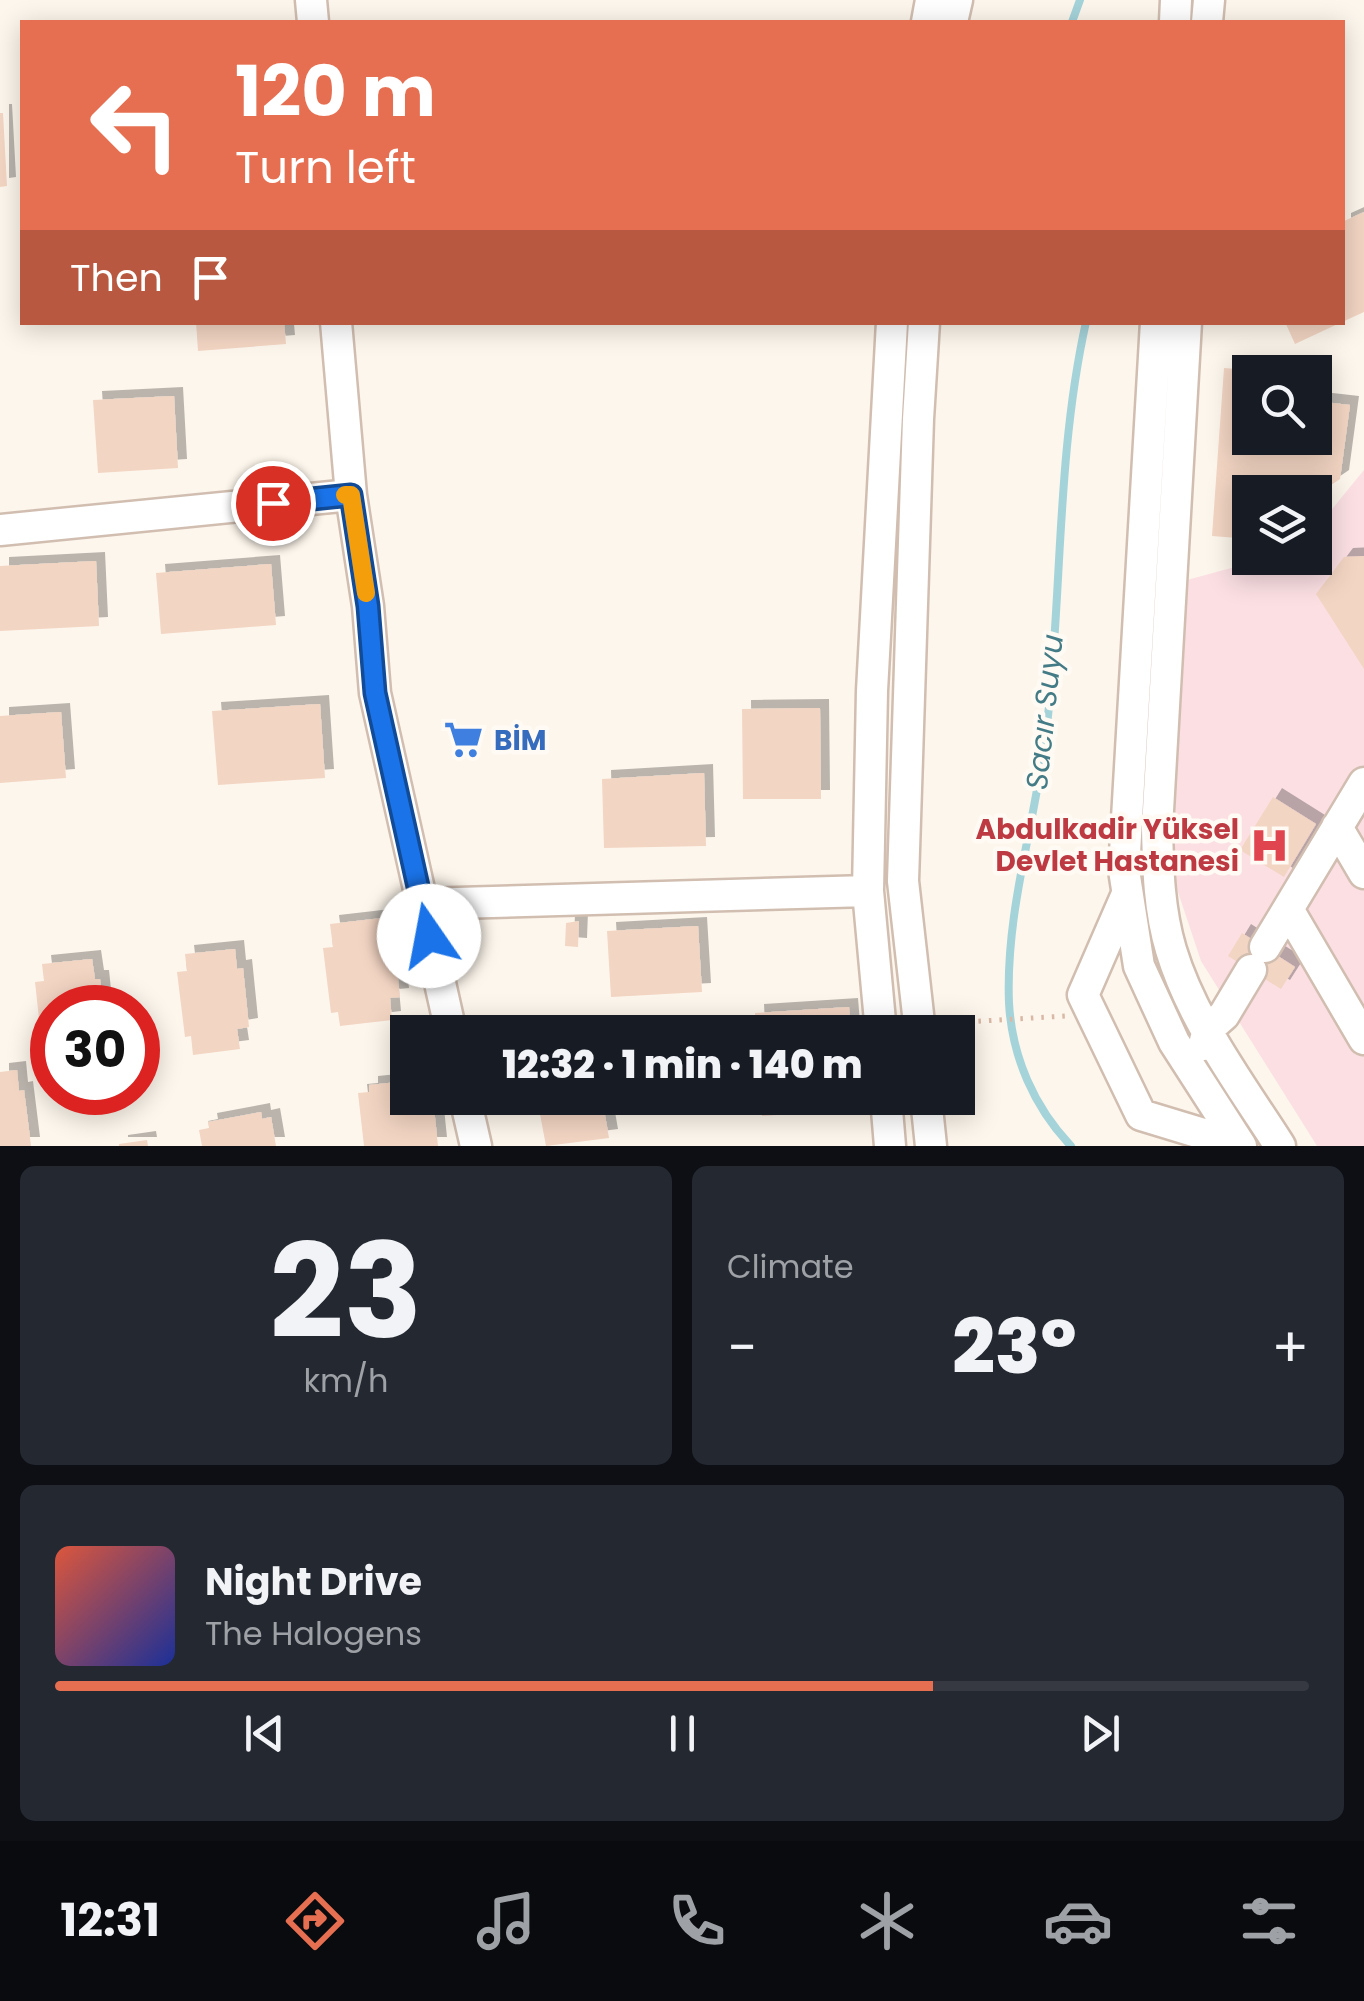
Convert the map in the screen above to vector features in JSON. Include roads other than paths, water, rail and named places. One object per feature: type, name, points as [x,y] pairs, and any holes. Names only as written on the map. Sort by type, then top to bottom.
[{"type":"street","points":[[336,325],[351,495],[368,606],[375,693],[446,1015]]},
{"type":"street","points":[[880,1015],[868,891],[872,691],[892,325]]},
{"type":"street","points":[[918,1015],[904,882],[924,325]]},
{"type":"street","points":[[1156,325],[1124,870],[1139,966],[1166,1026],[1241,1145]]},
{"type":"street","points":[[1186,325],[1157,828],[1158,891],[1171,952],[1208,1029],[1280,1146]]},
{"type":"street","points":[[0,530],[351,495]]},
{"type":"street","points":[[1196,1077],[1208,1029],[1224,1015],[1364,782]]},
{"type":"street","points":[[1337,827],[1364,873]]},
{"type":"street","points":[[422,904],[868,891]]},
{"type":"street","points":[[1127,894],[1083,996],[1141,1115],[1241,1145]]},
{"type":"street","points":[[1288,908],[1363,1033]]},
{"type":"street","points":[[1166,1026],[1208,1029]]},
{"type":"street","points":[[469,1115],[476,1146]]},
{"type":"street","points":[[883,1145],[885,1115]]},
{"type":"street","points":[[928,1115],[931,1146]]},
{"type":"waterway","name":"Sacır Suyu","points":[[1073,20],[1080,0]]},
{"type":"waterway","name":"Sacır Suyu","points":[[1071,1146],[1046,1115],[1020,1062],[1011,1023],[1009,967],[1017,895],[1044,752],[1065,470],[1085,325]]},
{"type":"place","name":"BİM","points":[[464,740]]},
{"type":"place","name":"Abdulkadir Yüksel Devlet Hastanesi","points":[[1269,845]]}]
